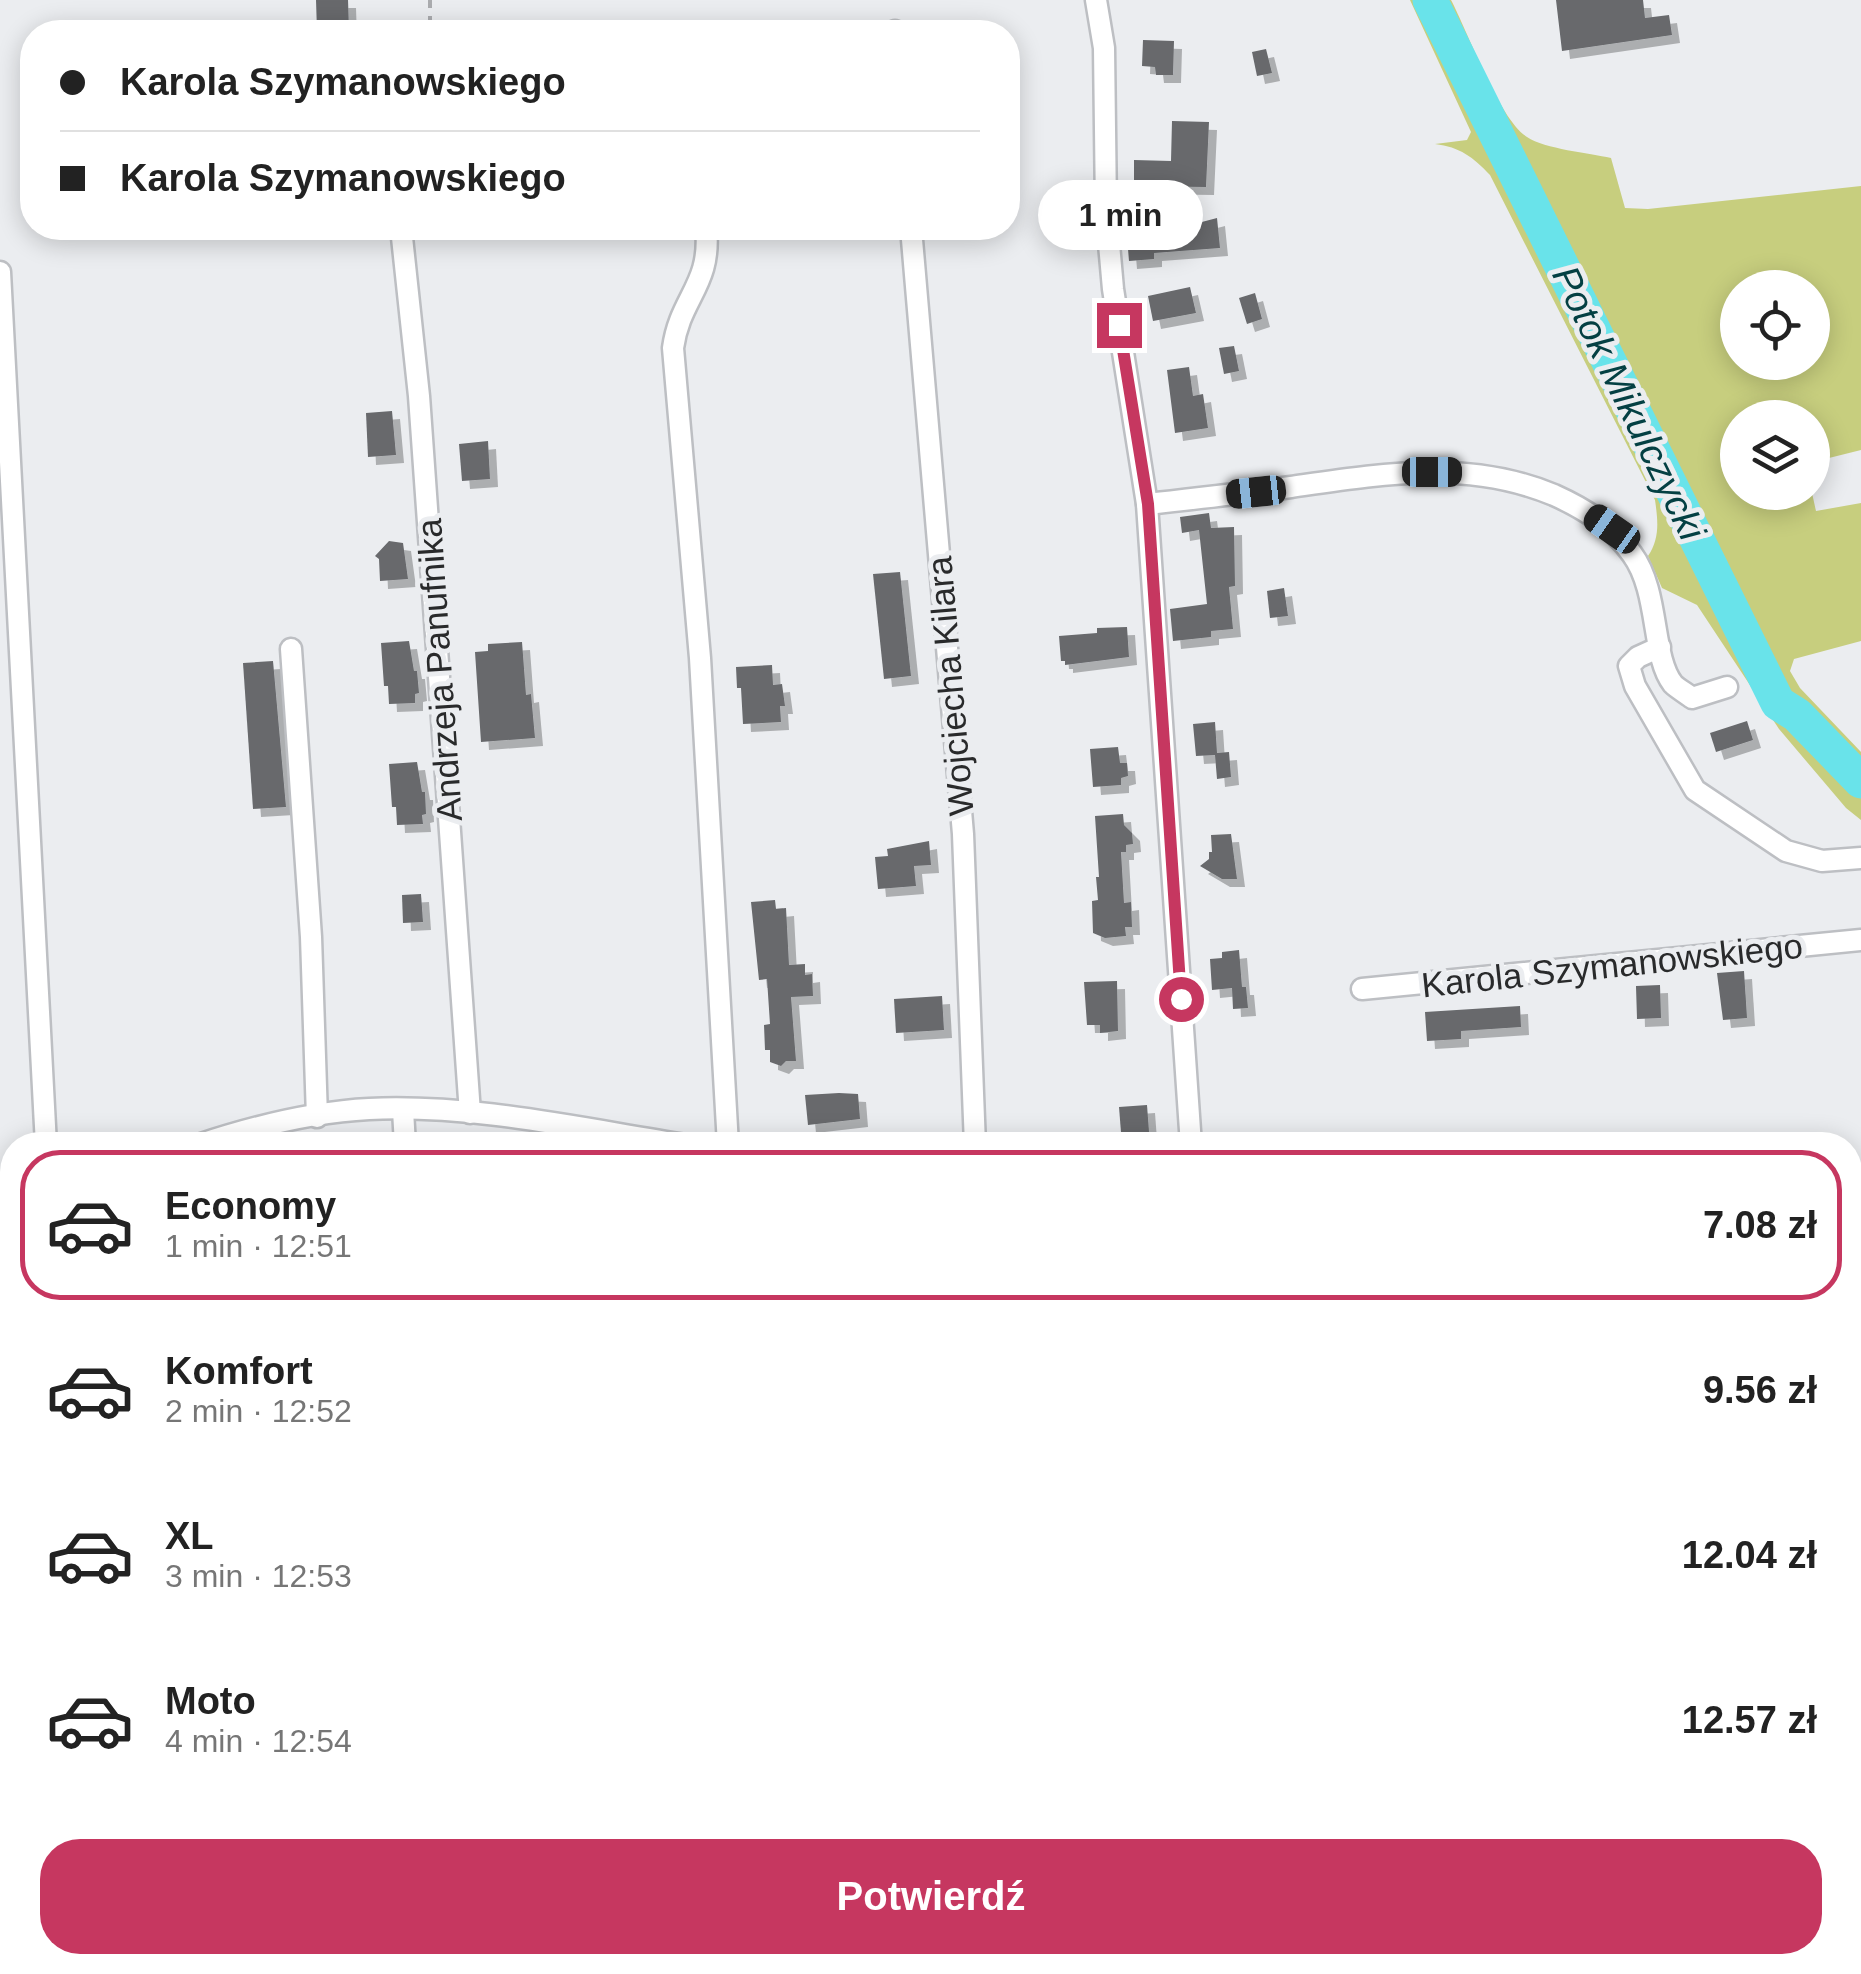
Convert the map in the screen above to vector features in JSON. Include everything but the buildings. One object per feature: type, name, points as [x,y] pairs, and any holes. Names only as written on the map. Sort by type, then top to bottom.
[{"type":"street","points":[[1096,0],[1104,48],[1106,210],[1114,289],[1148,504],[1191,1132]]},
{"type":"street","name":"Andrzeja Panufnika","points":[[402,240],[419,396],[470,1113]]},
{"type":"street","points":[[707,240],[709,253],[702,279],[676,330],[673,348],[700,658],[727,1132]]},
{"type":"street","name":"Wojciecha Kilara","points":[[912,240],[962,834],[975,1132]]},
{"type":"street","points":[[0,272],[45,1132]]},
{"type":"street","points":[[1148,504],[1408,472],[1493,475],[1534,487],[1576,505],[1612,529],[1634,557],[1654,606],[1660,647],[1672,682],[1692,698],[1727,688]]},
{"type":"street","points":[[1660,647],[1629,666],[1635,686],[1695,790],[1786,850],[1822,861],[1861,858]]},
{"type":"street","points":[[291,649],[311,936],[317,1117]]},
{"type":"street","name":"Karola Szymanowskiego","points":[[1362,990],[1861,940]]},
{"type":"street","points":[[403,1110],[404,1132]]},
{"type":"street","points":[[265,1132],[317,1117],[403,1110],[470,1113],[598,1132]]},
{"type":"green space","points":[[1410,0],[1451,0],[1495,94],[1516,127],[1545,145],[1611,158],[1625,208],[1648,209],[1861,186],[1861,450],[1830,458],[1830,400],[1720,400],[1720,510],[1816,511],[1861,503],[1861,641],[1794,659],[1790,671],[1800,688],[1861,752],[1861,820],[1846,808],[1779,729],[1697,605],[1662,588],[1648,556],[1656,536],[1655,500],[1490,175],[1466,154],[1435,144],[1467,140],[1471,132]]},
{"type":"waterway","name":"Potok Mikulczycki","points":[[1430,0],[1778,703],[1797,715],[1861,781]]},
{"type":"route","points":[[1119,325],[1148,504],[1181,999]]}]
